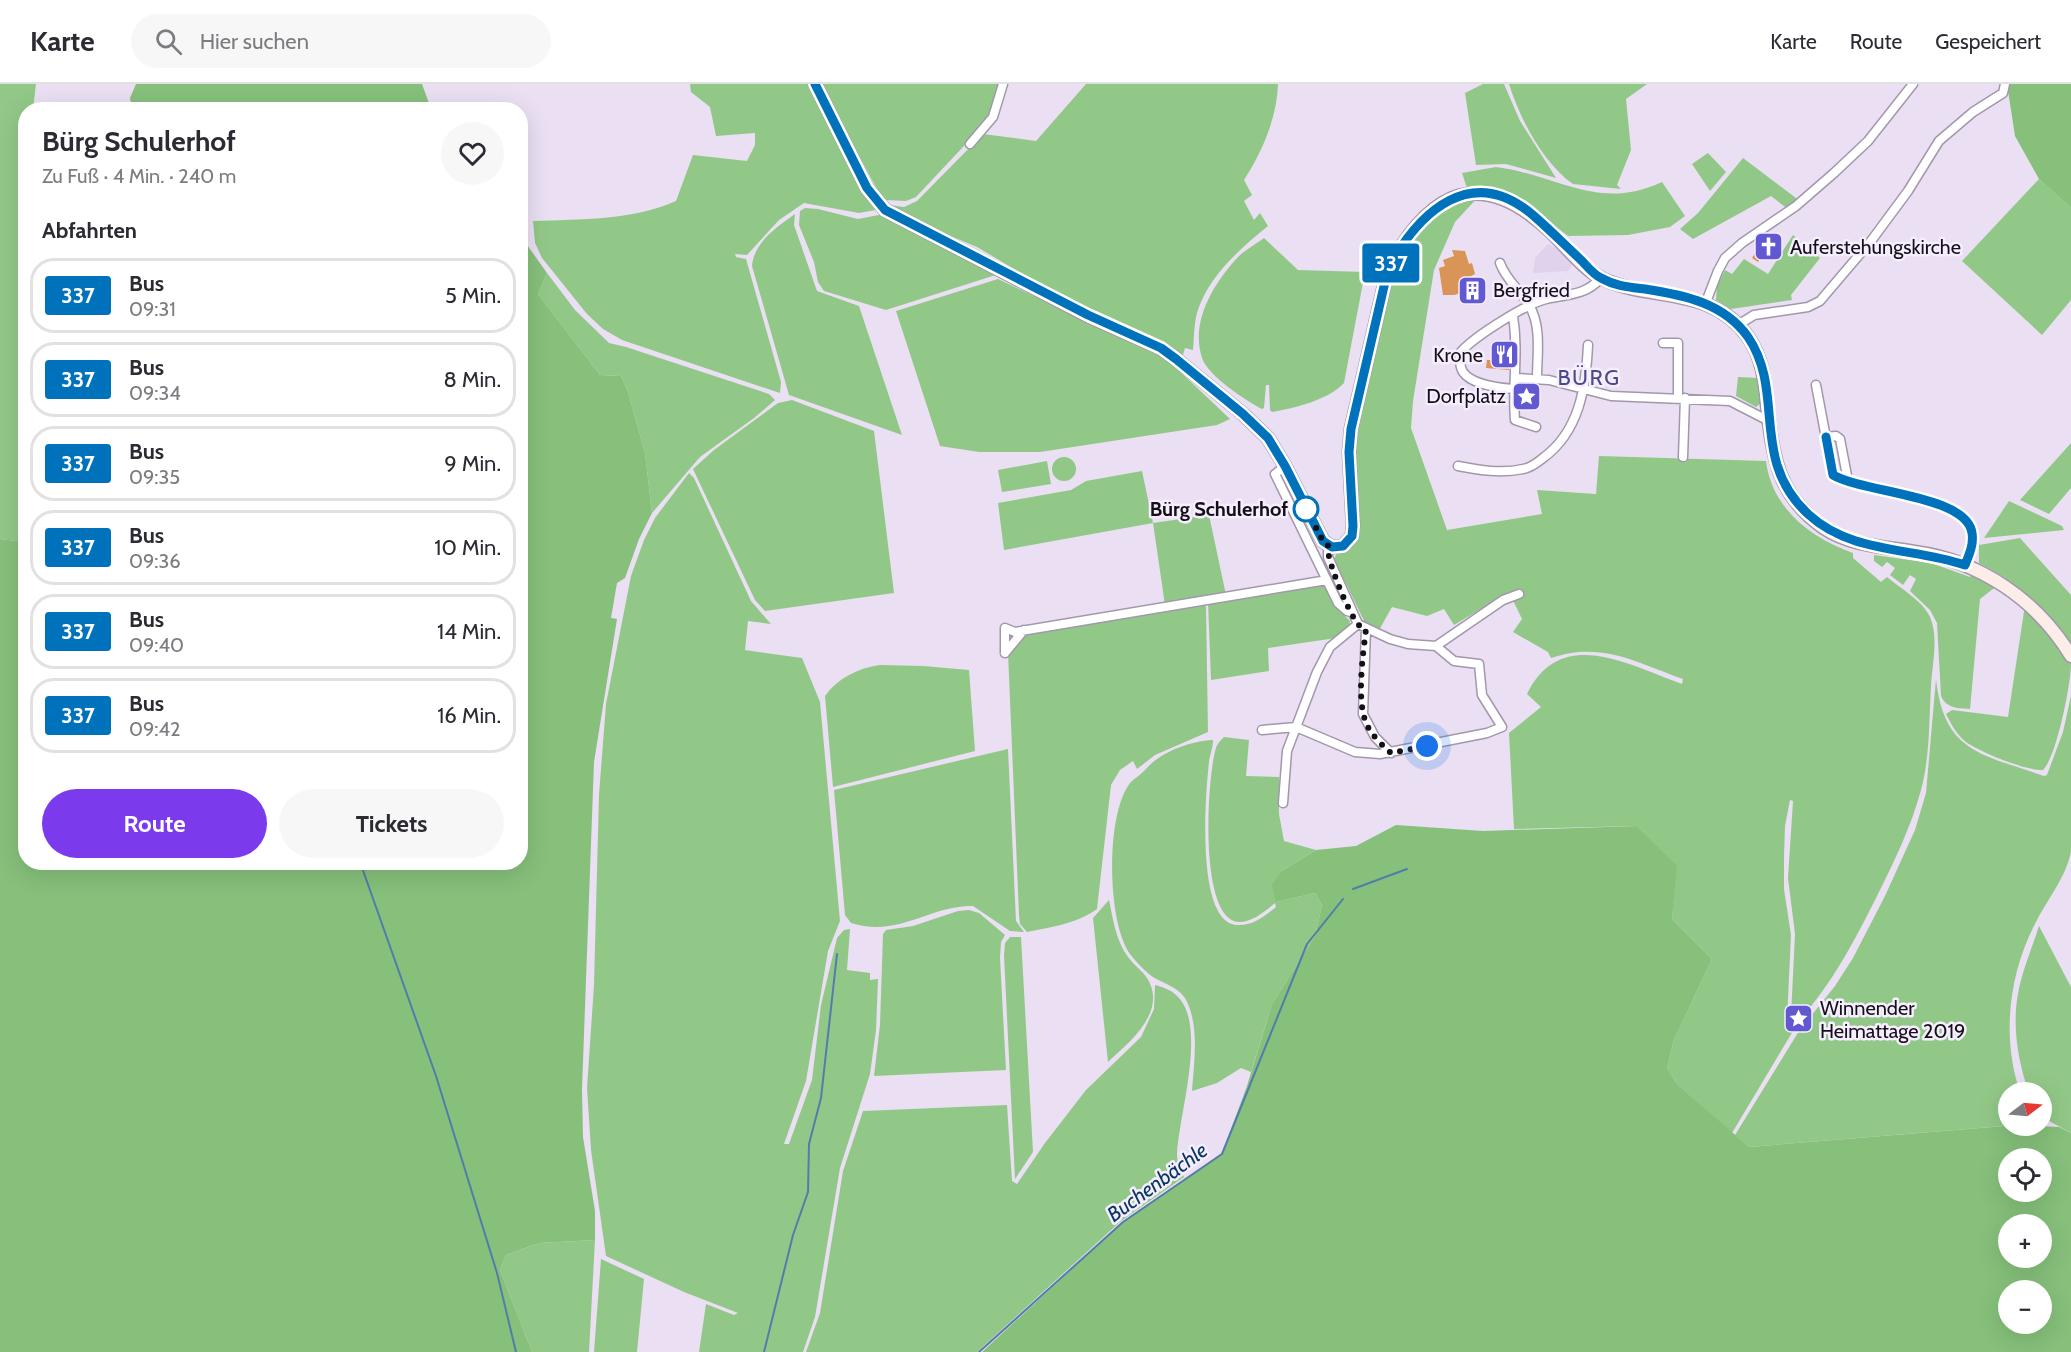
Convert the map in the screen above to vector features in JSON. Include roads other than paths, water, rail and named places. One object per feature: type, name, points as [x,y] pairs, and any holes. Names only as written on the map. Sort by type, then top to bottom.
[{"type":"street","points":[[815,84],[867,188],[885,210],[1088,315],[1161,348],[1268,438],[1285,466],[1323,541],[1328,545],[1343,546],[1352,536],[1353,512],[1349,452],[1352,423],[1384,283],[1395,256],[1430,213],[1445,202],[1466,193],[1485,192],[1502,197],[1532,214],[1601,278],[1624,287],[1706,302],[1738,324],[1756,350],[1762,365],[1772,447],[1785,487],[1798,504],[1824,528],[1838,536],[1863,544],[1939,556],[1965,565],[2006,586],[2037,614],[2071,656]]},
{"type":"street","points":[[970,144],[993,117],[1003,84]]},
{"type":"street","points":[[1706,302],[1725,258],[1824,183],[1868,141],[1913,84]]},
{"type":"street","points":[[1738,324],[1754,315],[1808,307],[1820,301],[1871,241],[1908,191],[1939,141],[2004,89]]},
{"type":"street","points":[[1500,263],[1506,277],[1530,305],[1538,337],[1537,378]]},
{"type":"street","points":[[1514,389],[1490,386],[1466,375],[1460,362],[1460,353],[1468,344],[1530,305],[1546,299],[1578,294],[1593,287],[1601,278]]},
{"type":"street","points":[[1513,316],[1517,342],[1515,420],[1536,427]]},
{"type":"street","points":[[1663,343],[1678,343],[1683,457]]},
{"type":"street","points":[[1458,466],[1509,471],[1525,469],[1537,463],[1561,442],[1571,428],[1583,389],[1588,345]]},
{"type":"street","points":[[1516,378],[1537,378],[1611,396],[1730,401],[1769,421]]},
{"type":"street","points":[[1816,385],[1831,473],[1848,481],[1946,506],[1958,512],[1965,518],[1972,533],[1972,544],[1965,565]]},
{"type":"street","points":[[1826,437],[1836,436],[1840,439],[1848,481]]},
{"type":"street","points":[[1285,466],[1275,474],[1338,603],[1347,611],[1352,612]]},
{"type":"street","points":[[1328,545],[1328,557],[1352,612],[1362,627],[1364,714],[1375,737],[1391,753]]},
{"type":"street","points":[[1024,630],[1327,580]]},
{"type":"street","points":[[1436,646],[1503,600],[1520,594]]},
{"type":"street","points":[[1262,730],[1296,727],[1355,752],[1366,754],[1391,753],[1487,733],[1502,727],[1482,695],[1479,664],[1454,661],[1436,646],[1408,644],[1362,627]]},
{"type":"street","points":[[1283,803],[1284,763],[1296,727],[1330,647],[1362,627]]},
{"type":"waterway","name":"Buchenbächle","points":[[1353,889],[1407,869]]},
{"type":"waterway","points":[[363,870],[436,1076],[497,1273],[516,1352]]},
{"type":"waterway","name":"Buchenbächle","points":[[979,1352],[1123,1222],[1222,1154],[1307,944],[1343,899]]},
{"type":"waterway","points":[[764,1352],[793,1235],[808,1192],[809,1144],[821,1098],[837,954]]},
{"type":"place","name":"Auferstehungskirche","points":[[1769,247]]},
{"type":"place","name":"Bergfried","points":[[1472,290]]},
{"type":"place","name":"Krone","points":[[1504,355]]},
{"type":"place","name":"Dorfplatz","points":[[1527,396]]},
{"type":"place","name":"Bürg Schulerhof","points":[[1306,509]]},
{"type":"place","name":"Winnender Heimattage 2019","points":[[1799,1019]]},
{"type":"district","name":"BÜRG","points":[[1589,377]]}]
